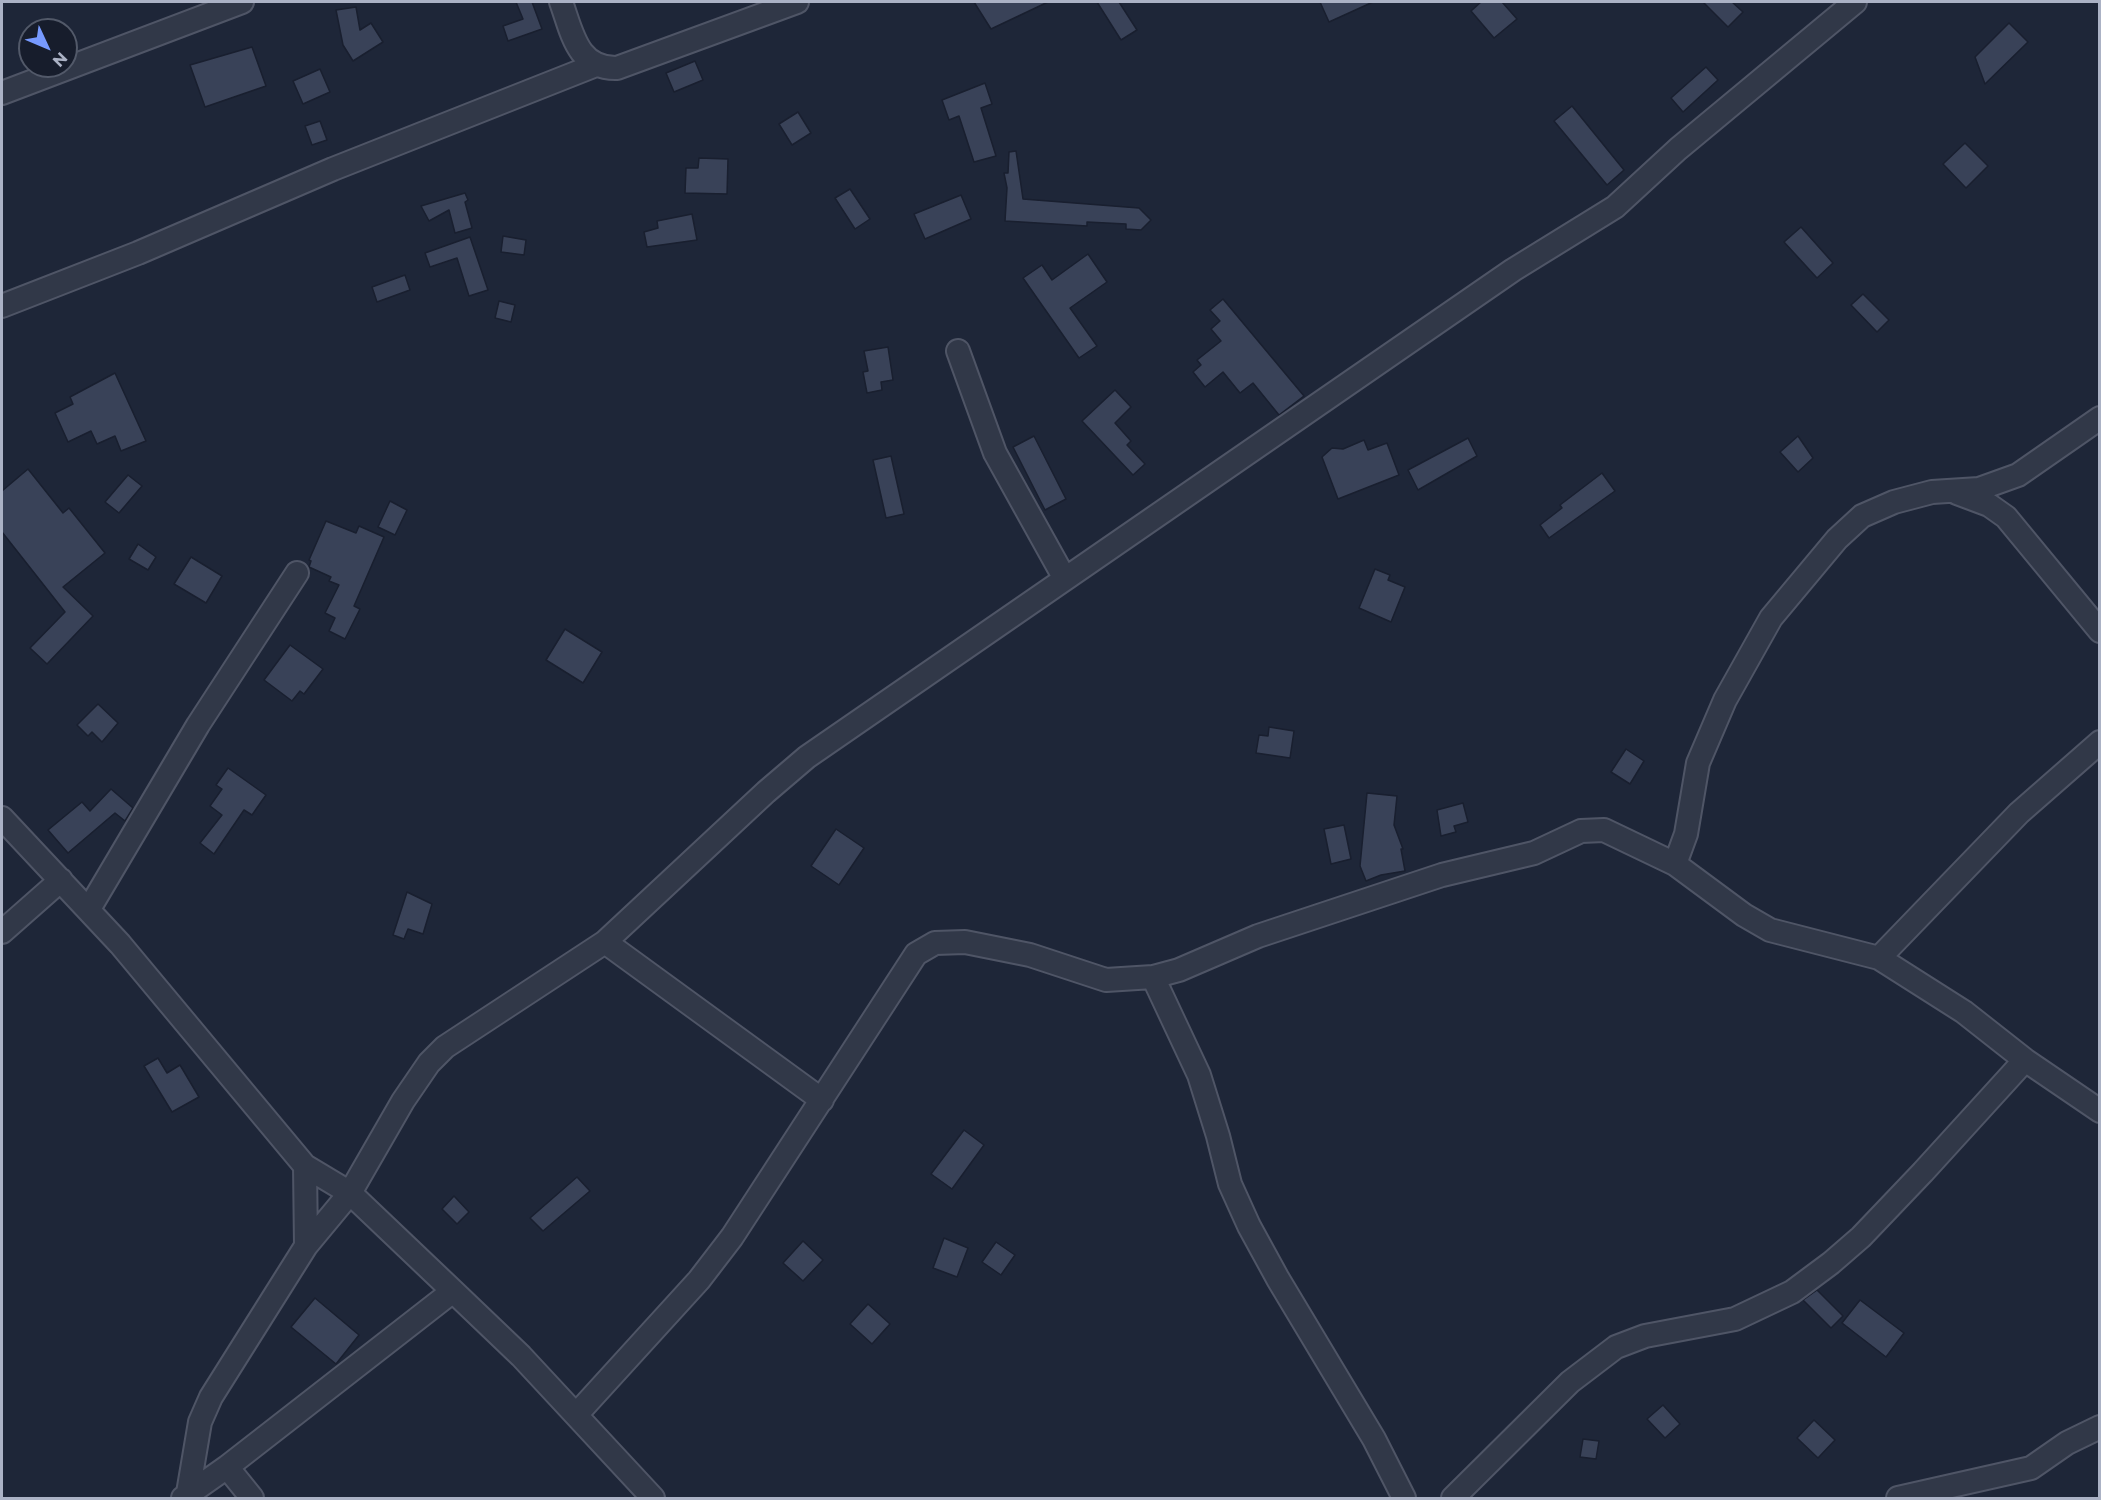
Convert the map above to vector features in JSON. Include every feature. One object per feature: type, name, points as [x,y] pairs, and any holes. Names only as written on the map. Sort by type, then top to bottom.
[{"type":"street","points":[[2,93],[242,2]]},
{"type":"street","points":[[561,2],[580,52],[596,65]]},
{"type":"street","points":[[2,306],[138,253],[333,169],[596,65],[616,68],[797,2]]},
{"type":"street","points":[[185,1496],[203,1410],[306,1246],[350,1193],[403,1101],[429,1063],[445,1047],[605,942],[766,792],[807,757],[1513,270],[1615,207],[1678,149],[1855,2]]},
{"type":"street","points":[[958,351],[995,453],[1065,579]]},
{"type":"street","points":[[1675,864],[1686,834],[1698,763],[1725,700],[1771,618],[1837,539],[1862,516],[1894,502],[1932,492],[1979,489],[2018,475],[2100,418]]},
{"type":"street","points":[[1953,491],[1989,505],[2006,517],[2100,632]]},
{"type":"street","points":[[89,909],[198,725],[297,573]]},
{"type":"street","points":[[1879,958],[2019,813],[2100,742]]},
{"type":"street","points":[[2,818],[89,909],[305,1166],[350,1193],[453,1291],[521,1356],[653,1498]]},
{"type":"street","points":[[576,1415],[699,1280],[732,1237],[916,954],[935,943],[965,942],[1030,955],[1106,980],[1153,977],[1179,970],[1258,936],[1442,875],[1534,853],[1581,831],[1604,830],[1675,864],[1744,915],[1770,930],[1879,958],[1964,1012],[2025,1060],[2100,1111]]},
{"type":"street","points":[[2,932],[61,880]]},
{"type":"street","points":[[605,942],[822,1100]]},
{"type":"street","points":[[1153,977],[1199,1075],[1230,1184],[1250,1226],[1278,1279],[1374,1440],[1404,1498]]},
{"type":"street","points":[[1453,1498],[1570,1382],[1616,1347],[1645,1336],[1735,1319],[1792,1292],[1831,1263],[1861,1237],[2025,1060]]},
{"type":"street","points":[[305,1166],[306,1246]]},
{"type":"street","points":[[185,1496],[227,1467],[453,1291]]},
{"type":"street","points":[[1898,1498],[2031,1468],[2067,1443],[2100,1426]]},
{"type":"street","points":[[227,1467],[252,1498]]},
{"type":"building","points":[[516,2],[532,2],[542,29],[508,41],[503,26],[523,19]]},
{"type":"building","points":[[974,2],[1048,2],[991,29]]},
{"type":"building","points":[[1097,2],[1119,2],[1137,30],[1121,40]]},
{"type":"building","points":[[1320,2],[1373,2],[1329,22]]},
{"type":"building","points":[[1481,2],[1502,2],[1517,19],[1494,38],[1471,11]]},
{"type":"building","points":[[1703,2],[1732,2],[1743,12],[1728,27]]},
{"type":"building","points":[[356,7],[360,30],[371,23],[383,42],[353,61],[343,45],[336,10]]},
{"type":"building","points":[[2009,23],[2028,42],[1985,84],[1975,57]]},
{"type":"building","points":[[252,47],[266,86],[205,107],[190,65]]},
{"type":"building","points":[[695,61],[703,80],[674,92],[666,73]]},
{"type":"building","points":[[1706,67],[1718,80],[1683,112],[1671,98]]},
{"type":"building","points":[[320,69],[330,92],[303,104],[293,81]]},
{"type":"building","points":[[985,83],[992,104],[981,108],[996,156],[974,162],[959,116],[949,120],[942,100]]},
{"type":"building","points":[[1572,106],[1624,170],[1607,185],[1554,121]]},
{"type":"building","points":[[798,112],[811,133],[792,145],[779,124]]},
{"type":"building","points":[[320,121],[327,140],[312,145],[305,126]]},
{"type":"building","points":[[1965,143],[1988,166],[1966,188],[1943,164]]},
{"type":"building","points":[[1016,151],[1023,199],[1139,208],[1151,220],[1141,230],[1126,229],[1126,224],[1087,222],[1087,226],[1005,221],[1007,188],[1004,173],[1008,173],[1009,152]]},
{"type":"building","points":[[699,158],[728,159],[727,194],[685,193],[686,168],[698,168]]},
{"type":"building","points":[[850,189],[870,219],[855,229],[835,198]]},
{"type":"building","points":[[465,193],[472,228],[455,233],[449,210],[429,221],[421,206]]},
{"type":"building","points":[[961,195],[971,219],[925,239],[914,214]]},
{"type":"building","points":[[692,214],[697,240],[647,247],[644,232],[658,228],[657,221]]},
{"type":"building","points":[[1801,227],[1833,263],[1817,278],[1784,242]]},
{"type":"building","points":[[503,236],[526,240],[524,255],[501,252]]},
{"type":"building","points":[[470,237],[488,290],[469,296],[457,258],[430,267],[425,253]]},
{"type":"building","points":[[1088,254],[1107,282],[1070,308],[1097,346],[1079,358],[1023,278],[1042,265],[1052,280]]},
{"type":"building","points":[[405,275],[410,290],[377,302],[372,287]]},
{"type":"building","points":[[1863,294],[1889,320],[1877,332],[1851,305]]},
{"type":"building","points":[[1223,299],[1304,396],[1279,415],[1253,383],[1240,393],[1223,372],[1205,387],[1193,372],[1201,365],[1197,360],[1221,341],[1211,329],[1220,321],[1210,310]]},
{"type":"building","points":[[499,301],[515,305],[511,322],[495,318]]},
{"type":"building","points":[[888,347],[893,380],[881,382],[882,390],[867,393],[863,372],[868,371],[864,351]]},
{"type":"building","points":[[115,373],[146,441],[121,451],[115,436],[97,444],[91,431],[68,442],[55,413],[73,404],[70,397]]},
{"type":"building","points":[[1115,390],[1131,407],[1115,423],[1131,441],[1127,445],[1145,464],[1133,475],[1082,421]]},
{"type":"building","points":[[1034,436],[1066,499],[1045,510],[1013,447]]},
{"type":"building","points":[[1798,436],[1813,458],[1798,472],[1780,452]]},
{"type":"building","points":[[1468,438],[1477,456],[1418,490],[1408,470]]},
{"type":"building","points":[[1364,440],[1368,450],[1387,443],[1399,475],[1338,499],[1322,457],[1332,448],[1343,449]]},
{"type":"building","points":[[891,456],[904,514],[886,518],[873,460]]},
{"type":"building","points":[[28,469],[63,513],[69,508],[105,553],[63,587],[93,616],[47,664],[30,648],[65,612],[2,532],[2,491]]},
{"type":"building","points":[[1602,473],[1615,491],[1549,538],[1540,525],[1562,508],[1560,505]]},
{"type":"building","points":[[128,475],[142,486],[119,513],[105,502]]},
{"type":"building","points":[[390,501],[407,510],[395,535],[378,527]]},
{"type":"building","points":[[326,521],[356,533],[359,526],[384,537],[354,606],[360,609],[345,639],[329,631],[335,618],[325,613],[339,585],[329,581],[331,577],[309,567],[311,561],[309,560]]},
{"type":"building","points":[[138,544],[156,557],[148,570],[129,559]]},
{"type":"building","points":[[191,557],[222,576],[206,603],[174,584]]},
{"type":"building","points":[[1375,569],[1390,575],[1388,580],[1405,587],[1391,622],[1359,608]]},
{"type":"building","points":[[565,629],[602,652],[583,683],[546,660]]},
{"type":"building","points":[[290,645],[323,669],[304,694],[300,691],[292,701],[264,680]]},
{"type":"building","points":[[98,704],[118,723],[102,742],[92,732],[88,736],[77,725]]},
{"type":"building","points":[[1269,727],[1294,731],[1290,758],[1256,753],[1259,735],[1268,736]]},
{"type":"building","points":[[1626,749],[1644,761],[1630,784],[1611,772]]},
{"type":"building","points":[[228,768],[266,795],[252,815],[244,810],[214,854],[200,843],[222,815],[210,806],[222,789],[216,785]]},
{"type":"building","points":[[111,789],[133,808],[125,821],[115,813],[68,853],[48,830],[82,802],[90,811]]},
{"type":"building","points":[[1367,793],[1397,796],[1394,825],[1403,849],[1401,849],[1405,871],[1381,875],[1366,881],[1360,866]]},
{"type":"building","points":[[1463,803],[1468,822],[1454,826],[1456,832],[1441,836],[1437,810]]},
{"type":"building","points":[[1344,825],[1351,859],[1331,864],[1324,829]]},
{"type":"building","points":[[836,829],[864,848],[839,885],[811,866]]},
{"type":"building","points":[[407,892],[432,904],[423,934],[408,929],[404,939],[393,935]]},
{"type":"building","points":[[158,1058],[167,1073],[180,1065],[199,1097],[172,1112],[144,1066]]},
{"type":"building","points":[[964,1130],[984,1145],[952,1189],[931,1174]]},
{"type":"building","points":[[577,1177],[590,1191],[543,1231],[530,1218]]},
{"type":"building","points":[[454,1196],[469,1212],[457,1224],[442,1209]]},
{"type":"building","points":[[944,1238],[968,1248],[957,1277],[933,1268]]},
{"type":"building","points":[[803,1241],[823,1260],[803,1281],[783,1263]]},
{"type":"building","points":[[996,1242],[1015,1255],[1001,1275],[982,1262]]},
{"type":"building","points":[[1817,1290],[1843,1316],[1831,1328],[1803,1300]]},
{"type":"building","points":[[315,1298],[359,1335],[336,1364],[291,1327]]},
{"type":"building","points":[[1860,1300],[1904,1333],[1886,1357],[1842,1323]]},
{"type":"building","points":[[868,1304],[890,1324],[872,1344],[850,1324]]},
{"type":"building","points":[[1663,1405],[1680,1424],[1665,1438],[1647,1419]]},
{"type":"building","points":[[1814,1420],[1835,1440],[1818,1458],[1797,1438]]},
{"type":"building","points":[[1583,1439],[1599,1441],[1596,1459],[1580,1457]]}]
